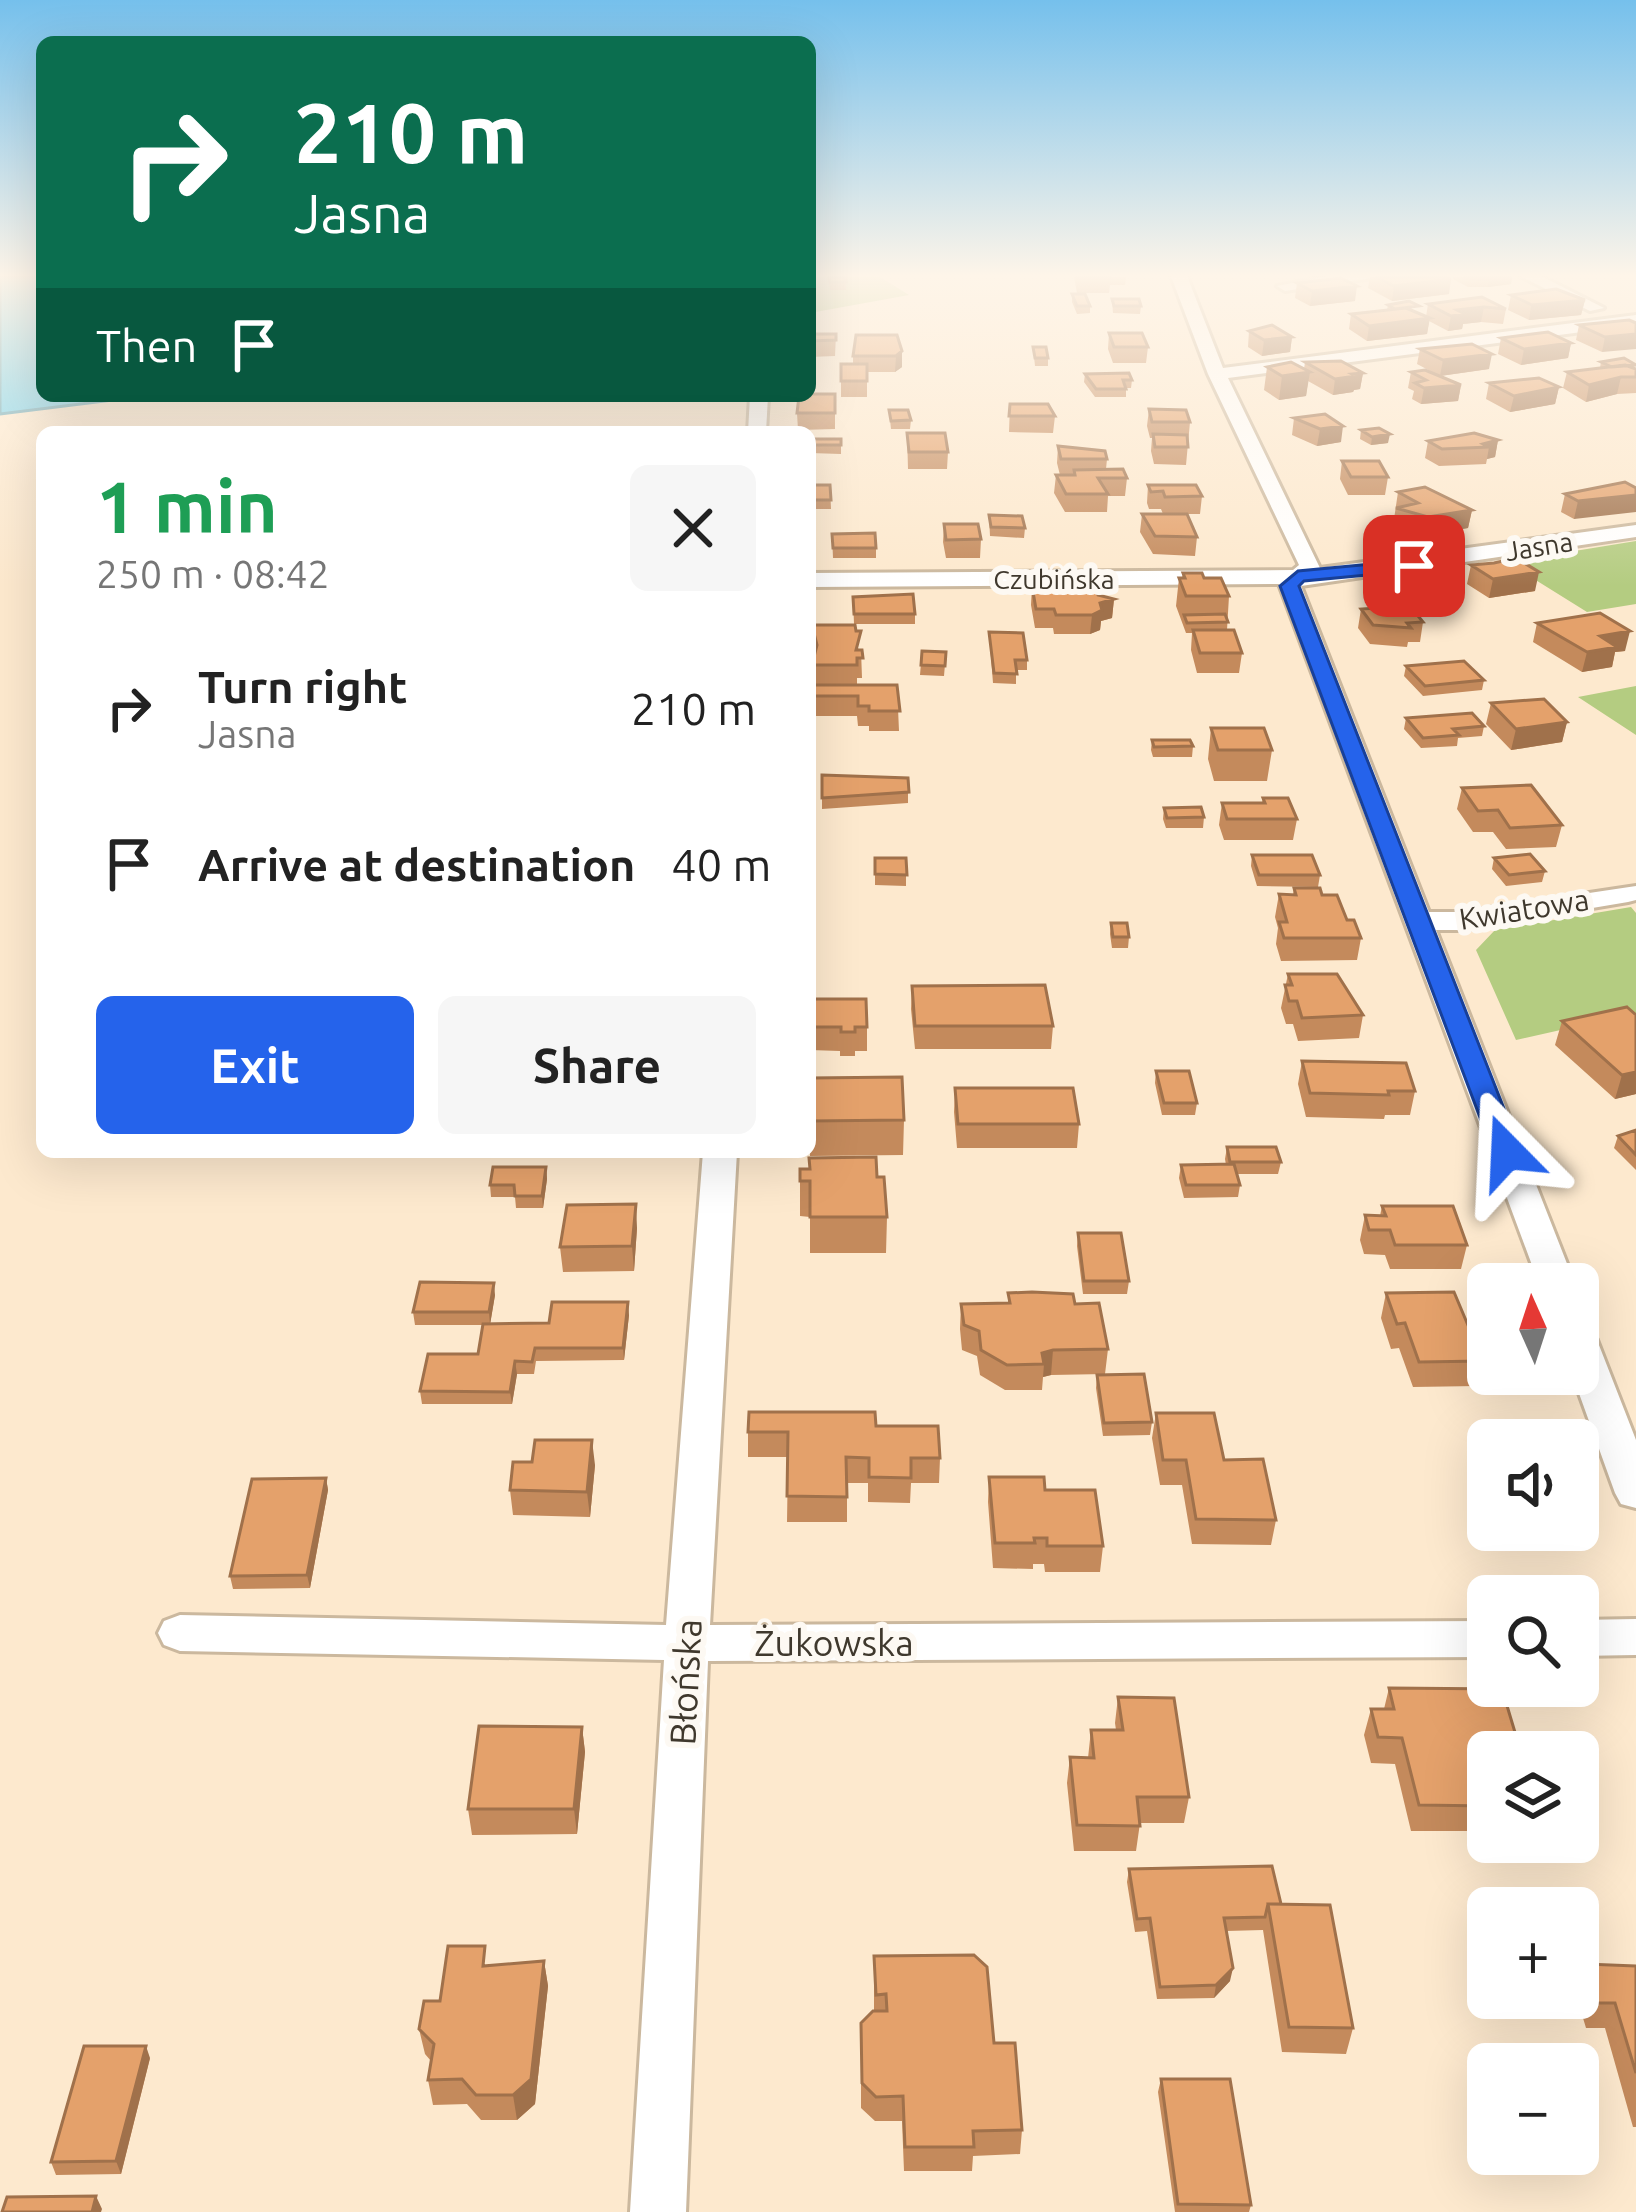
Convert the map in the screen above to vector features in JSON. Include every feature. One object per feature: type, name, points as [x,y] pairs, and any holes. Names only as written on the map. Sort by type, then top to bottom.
[{"type":"street","points":[[1220,379],[1310,566],[1289,586],[1549,1263]]},
{"type":"street","name":"Jasna","points":[[1298,576],[1414,566],[1636,531]]},
{"type":"street","name":"Czubińska","points":[[816,580],[1298,576]]},
{"type":"street","name":"Kwiatowa","points":[[1419,921],[1462,921],[1628,893]]},
{"type":"street","name":"Błońska","points":[[658,2212],[687,1642],[720,1158]]},
{"type":"street","points":[[1599,1395],[1636,1493]]},
{"type":"street","name":"Żukowska","points":[[180,1633],[687,1642],[1467,1639]]},
{"type":"street","points":[[1599,1638],[1636,1637]]},
{"type":"green space","points":[[1636,541],[1636,604],[1587,612],[1507,562]]},
{"type":"green space","points":[[1636,686],[1636,735],[1578,697]]},
{"type":"green space","points":[[1631,907],[1636,913],[1636,1013],[1516,1040],[1476,950],[1495,930]]},
{"type":"water","points":[[0,379],[36,379],[36,402],[97,402],[0,414]]},
{"type":"building","points":[[1089,379],[1132,380],[1123,380],[1126,389],[1096,389]]},
{"type":"building","points":[[1447,379],[1461,385],[1424,388],[1415,383]]},
{"type":"building","points":[[1542,379],[1559,387],[1514,396],[1489,383]]},
{"type":"building","points":[[1579,379],[1612,379],[1589,385]]},
{"type":"building","points":[[816,394],[835,394],[835,413],[797,413],[798,402],[816,402]]},
{"type":"building","points":[[1010,404],[1048,404],[1055,416],[1009,416]]},
{"type":"building","points":[[1149,409],[1186,410],[1190,422],[1152,422]]},
{"type":"building","points":[[889,410],[908,410],[911,420],[891,421]]},
{"type":"building","points":[[1325,414],[1343,426],[1320,429],[1294,418]]},
{"type":"building","points":[[1379,428],[1390,434],[1372,437],[1361,430]]},
{"type":"building","points":[[907,433],[945,433],[948,452],[909,452]]},
{"type":"building","points":[[1474,433],[1498,440],[1483,444],[1489,447],[1442,449],[1428,441]]},
{"type":"building","points":[[1153,434],[1187,435],[1188,447],[1155,447]]},
{"type":"building","points":[[816,439],[841,439],[841,445],[816,445]]},
{"type":"building","points":[[1058,446],[1105,451],[1107,459],[1061,459]]},
{"type":"building","points":[[1342,461],[1379,461],[1388,477],[1351,477]]},
{"type":"building","points":[[1123,469],[1127,478],[1098,478],[1108,494],[1066,494],[1056,475],[1075,475],[1074,470]]},
{"type":"building","points":[[1625,482],[1636,488],[1636,495],[1578,501],[1565,494]]},
{"type":"building","points":[[816,485],[830,485],[831,500],[816,500]]},
{"type":"building","points":[[1148,485],[1196,485],[1202,496],[1165,497],[1163,491],[1151,492]]},
{"type":"building","points":[[1425,487],[1472,510],[1428,517],[1396,508],[1418,503],[1398,492]]},
{"type":"building","points":[[1142,514],[1187,514],[1197,537],[1155,536]]},
{"type":"building","points":[[989,515],[1022,516],[1025,528],[991,527]]},
{"type":"building","points":[[944,524],[978,524],[981,539],[946,540]]},
{"type":"building","points":[[875,533],[876,548],[833,548],[832,534]]},
{"type":"building","points":[[1516,558],[1539,572],[1493,579],[1471,565],[1494,563]]},
{"type":"building","points":[[1183,573],[1221,578],[1229,596],[1186,596],[1179,578],[1185,578]]},
{"type":"building","points":[[1032,586],[1066,592],[1096,589],[1098,595],[1114,599],[1100,603],[1102,610],[1092,615],[1056,615],[1054,609],[1036,609]]},
{"type":"building","points":[[913,594],[915,614],[854,614],[853,597]]},
{"type":"building","points":[[1410,606],[1423,622],[1407,623],[1411,628],[1373,625],[1361,609]]},
{"type":"building","points":[[1600,613],[1630,631],[1600,636],[1617,647],[1587,652],[1537,623]]},
{"type":"building","points":[[1225,614],[1228,622],[1187,623],[1184,615]]},
{"type":"building","points":[[816,625],[855,625],[861,631],[856,650],[862,650],[863,658],[857,658],[857,665],[816,665]]},
{"type":"building","points":[[1193,630],[1234,630],[1242,653],[1200,653]]},
{"type":"building","points":[[989,632],[1023,633],[1027,660],[1015,660],[1017,674],[994,673]]},
{"type":"building","points":[[922,651],[946,652],[945,666],[921,665]]},
{"type":"building","points":[[1464,661],[1484,680],[1425,686],[1406,666]]},
{"type":"building","points":[[816,685],[897,685],[900,711],[869,711],[869,706],[858,706],[858,696],[816,696]]},
{"type":"building","points":[[1544,699],[1567,722],[1516,729],[1491,703]]},
{"type":"building","points":[[1472,713],[1484,726],[1453,729],[1459,735],[1423,738],[1406,718]]},
{"type":"building","points":[[1211,728],[1264,728],[1272,750],[1218,750]]},
{"type":"building","points":[[1152,740],[1190,740],[1193,746],[1154,747]]},
{"type":"building","points":[[822,775],[908,778],[909,792],[822,798]]},
{"type":"building","points":[[1531,785],[1562,825],[1510,828],[1498,810],[1478,811],[1462,788]]},
{"type":"building","points":[[1263,798],[1288,798],[1297,819],[1227,819],[1222,803],[1265,803]]},
{"type":"building","points":[[1201,807],[1204,817],[1167,818],[1164,808]]},
{"type":"building","points":[[1530,854],[1545,871],[1509,875],[1494,858]]},
{"type":"building","points":[[1252,855],[1312,855],[1320,875],[1259,875]]},
{"type":"building","points":[[875,858],[906,858],[907,875],[875,874]]},
{"type":"building","points":[[1294,888],[1320,888],[1322,895],[1337,895],[1361,938],[1284,938],[1279,922],[1287,922],[1279,894],[1296,895]]},
{"type":"building","points":[[1111,923],[1127,923],[1129,937],[1113,937]]},
{"type":"building","points":[[1288,974],[1337,974],[1363,1015],[1302,1018],[1297,1001],[1289,1001]]},
{"type":"building","points":[[1045,985],[1053,1026],[915,1026],[912,986]]},
{"type":"building","points":[[816,999],[866,999],[867,1027],[841,1032],[841,1027],[816,1027]]},
{"type":"building","points":[[1627,1007],[1636,1015],[1636,1072],[1622,1075],[1562,1021]]},
{"type":"building","points":[[1302,1061],[1406,1063],[1415,1091],[1310,1093]]},
{"type":"building","points":[[1156,1071],[1189,1071],[1197,1103],[1164,1103]]},
{"type":"building","points":[[902,1077],[904,1120],[816,1121],[816,1078]]},
{"type":"building","points":[[955,1088],[1073,1088],[1079,1124],[958,1124]]},
{"type":"building","points":[[1636,1130],[1636,1155],[1618,1136]]},
{"type":"building","points":[[1227,1147],[1276,1147],[1281,1162],[1230,1162]]},
{"type":"building","points":[[876,1157],[877,1177],[884,1177],[887,1217],[810,1217],[810,1181],[800,1181],[800,1169],[810,1169],[809,1158]]},
{"type":"building","points":[[1234,1164],[1240,1185],[1186,1185],[1181,1165]]},
{"type":"building","points":[[493,1167],[546,1167],[542,1196],[515,1196],[514,1185],[490,1185]]},
{"type":"building","points":[[636,1204],[632,1246],[560,1247],[567,1205]]},
{"type":"building","points":[[1382,1206],[1453,1206],[1467,1245],[1395,1245],[1390,1230],[1369,1230],[1365,1215],[1386,1216]]},
{"type":"building","points":[[1078,1233],[1121,1233],[1129,1281],[1084,1281]]},
{"type":"building","points":[[420,1282],[494,1283],[489,1312],[413,1312]]},
{"type":"building","points":[[1454,1292],[1467,1323],[1467,1361],[1419,1362],[1405,1323],[1397,1324],[1386,1293]]},
{"type":"building","points":[[1008,1293],[1073,1294],[1075,1304],[1099,1303],[1108,1349],[1053,1350],[1042,1353],[1044,1364],[1007,1365],[981,1350],[979,1331],[964,1325],[961,1304],[1010,1303]]},
{"type":"building","points":[[552,1302],[628,1302],[623,1348],[535,1348],[532,1362],[515,1361],[510,1392],[420,1391],[428,1354],[478,1354],[483,1324],[549,1323]]},
{"type":"building","points":[[1144,1374],[1152,1422],[1104,1423],[1097,1375]]},
{"type":"building","points":[[749,1412],[875,1412],[876,1426],[938,1426],[940,1458],[911,1458],[911,1478],[869,1477],[869,1458],[846,1457],[847,1497],[787,1496],[788,1432],[748,1432]]},
{"type":"building","points":[[1156,1413],[1214,1413],[1224,1460],[1263,1459],[1276,1520],[1196,1519],[1186,1460],[1163,1460]]},
{"type":"building","points":[[535,1440],[592,1440],[587,1492],[510,1490],[513,1462],[532,1462]]},
{"type":"building","points":[[989,1477],[1044,1477],[1045,1490],[1095,1490],[1103,1546],[1047,1546],[1047,1538],[1034,1538],[1035,1543],[995,1543]]},
{"type":"building","points":[[326,1478],[307,1575],[230,1576],[252,1479]]},
{"type":"building","points":[[1389,1688],[1467,1689],[1467,1707],[1507,1707],[1515,1731],[1467,1731],[1467,1806],[1419,1805],[1402,1738],[1378,1737],[1371,1709],[1394,1709]]},
{"type":"building","points":[[1118,1697],[1174,1698],[1189,1797],[1137,1797],[1140,1826],[1077,1825],[1070,1757],[1094,1758],[1091,1730],[1123,1730]]},
{"type":"building","points":[[479,1726],[582,1727],[574,1809],[468,1809]]},
{"type":"building","points":[[1272,1866],[1281,1904],[1268,1904],[1265,1917],[1224,1918],[1233,1968],[1216,1985],[1160,1987],[1150,1918],[1137,1919],[1129,1869]]},
{"type":"building","points":[[1268,1904],[1330,1905],[1353,2028],[1289,2027]]},
{"type":"building","points":[[448,1946],[485,1946],[483,1966],[544,1961],[531,2079],[513,2095],[476,2095],[462,2079],[428,2080],[434,2044],[419,2029],[424,2001],[440,2001]]},
{"type":"building","points":[[974,1955],[987,1967],[994,2043],[1015,2043],[1022,2130],[973,2131],[974,2147],[905,2147],[903,2096],[876,2097],[862,2083],[861,2023],[873,2011],[887,2011],[886,1994],[876,1995],[874,1956]]},
{"type":"building","points":[[1599,1965],[1636,1966],[1636,2073],[1615,2003],[1599,2003]]},
{"type":"building","points":[[84,2046],[146,2046],[116,2161],[51,2162]]},
{"type":"building","points":[[1161,2079],[1230,2079],[1251,2205],[1178,2204]]},
{"type":"building","points":[[96,2196],[92,2212],[2,2212],[7,2197]]},
{"type":"route","points":[[1414,566],[1298,576],[1289,586],[1507,1152]]}]
